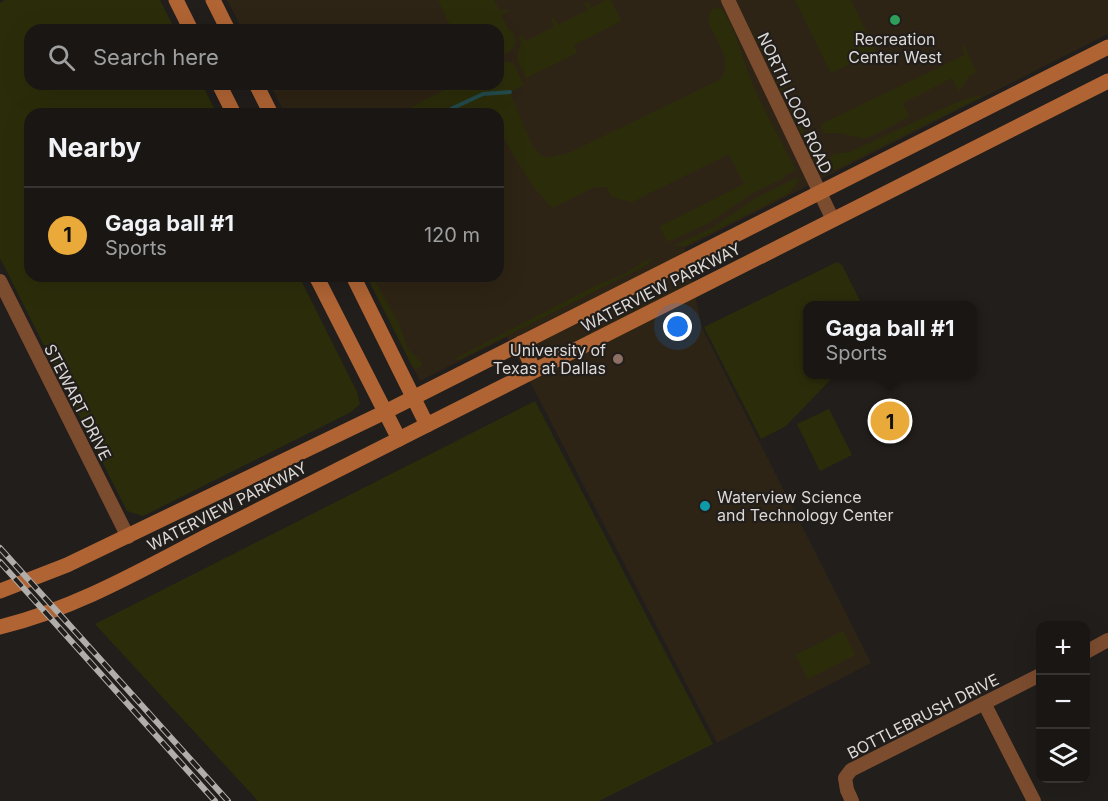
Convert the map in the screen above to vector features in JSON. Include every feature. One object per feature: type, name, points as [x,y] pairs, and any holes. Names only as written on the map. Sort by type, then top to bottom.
[{"type":"main road","points":[[176,0],[188,24]]},
{"type":"main road","points":[[213,0],[225,24]]},
{"type":"main road","name":"WATERVIEW PARKWAY","points":[[0,591],[40,577],[128,537],[386,412],[1108,46]]},
{"type":"main road","name":"WATERVIEW PARKWAY","points":[[0,627],[56,610],[94,594],[1108,81]]},
{"type":"main road","points":[[222,90],[231,108]]},
{"type":"main road","points":[[259,90],[268,108]]},
{"type":"main road","points":[[319,282],[399,439]]},
{"type":"main road","points":[[356,282],[427,425]]},
{"type":"main road","points":[[521,343],[534,370]]},
{"type":"street","name":"NORTH LOOP ROAD","points":[[728,0],[833,220]]},
{"type":"street","name":"STEWART DRIVE","points":[[0,282],[128,537]]},
{"type":"street","points":[[1090,650],[1108,640]]},
{"type":"street","name":"BOTTLEBRUSH DRIVE","points":[[852,801],[845,778],[851,770],[1036,677]]},
{"type":"street","points":[[984,703],[1034,801]]},
{"type":"shaded area","name":"University of Texas at Dallas","points":[[227,0],[1108,0],[1108,34],[685,248],[702,328],[871,663],[717,743],[507,337],[420,381],[369,282],[504,282],[504,108],[282,108],[273,90],[504,90],[504,24],[240,24]]},
{"type":"green space","points":[[5,0],[160,0],[172,24],[24,24],[24,90],[205,90],[214,108],[24,108],[24,282],[302,282],[357,392],[360,404],[351,412],[143,516],[127,511],[0,258],[0,3]]},
{"type":"green space","points":[[438,0],[494,0],[500,12],[507,9],[508,11],[501,15],[509,31],[512,30],[515,44],[504,55],[504,24],[449,24]]},
{"type":"green space","points":[[606,0],[611,0],[621,21],[574,45],[577,53],[526,78],[517,59],[521,42],[519,37],[522,35],[526,41],[554,27],[551,19],[554,18],[558,25],[588,10],[585,3],[588,1],[591,8]]},
{"type":"green space","points":[[795,0],[851,0],[876,52],[831,73]]},
{"type":"green space","points":[[714,8],[722,9],[727,17],[755,90],[796,171],[786,174],[782,179],[753,193],[709,223],[668,242],[659,227],[744,184],[729,154],[632,202],[612,197],[607,187],[595,187],[552,208],[532,185],[504,139],[504,108],[410,108],[444,90],[504,90],[504,62],[507,61],[514,64],[524,85],[510,92],[532,146],[540,155],[548,158],[569,153],[721,79],[725,68],[725,58],[709,22],[709,15]]},
{"type":"green space","points":[[755,33],[811,147],[820,159],[815,161]]},
{"type":"green space","points":[[962,46],[976,72],[969,76],[959,91],[952,78],[903,103],[909,117],[867,138],[825,133],[821,124],[965,55]]},
{"type":"green space","points":[[980,95],[981,97],[837,169],[830,171],[819,167],[834,154],[850,152],[955,103]]},
{"type":"green space","points":[[798,177],[797,184],[789,193],[685,246],[673,246],[712,228],[756,198]]},
{"type":"green space","points":[[652,257],[647,265],[457,360],[456,358],[601,283],[621,276]]},
{"type":"green space","points":[[837,262],[842,265],[860,301],[803,301],[803,379],[831,379],[786,426],[761,439],[704,327]]},
{"type":"green space","points":[[370,282],[375,282],[400,326],[407,348],[422,363],[415,369]]},
{"type":"green space","points":[[535,401],[713,744],[599,801],[258,801],[95,624]]},
{"type":"green space","points":[[829,409],[852,455],[820,471],[797,424]]},
{"type":"green space","points":[[843,631],[855,655],[808,679],[796,655]]},
{"type":"waterway","points":[[453,108],[483,94],[510,92]]},
{"type":"railway","points":[[0,548],[228,801]]},
{"type":"railway","points":[[0,562],[215,801]]},
{"type":"place","name":"Recreation Center West","points":[[895,20]]},
{"type":"place","name":"University of Texas at Dallas","points":[[618,359]]},
{"type":"place","name":"Gaga ball #1","points":[[890,421]]},
{"type":"place","name":"Waterview Science and Technology Center","points":[[705,506]]}]
